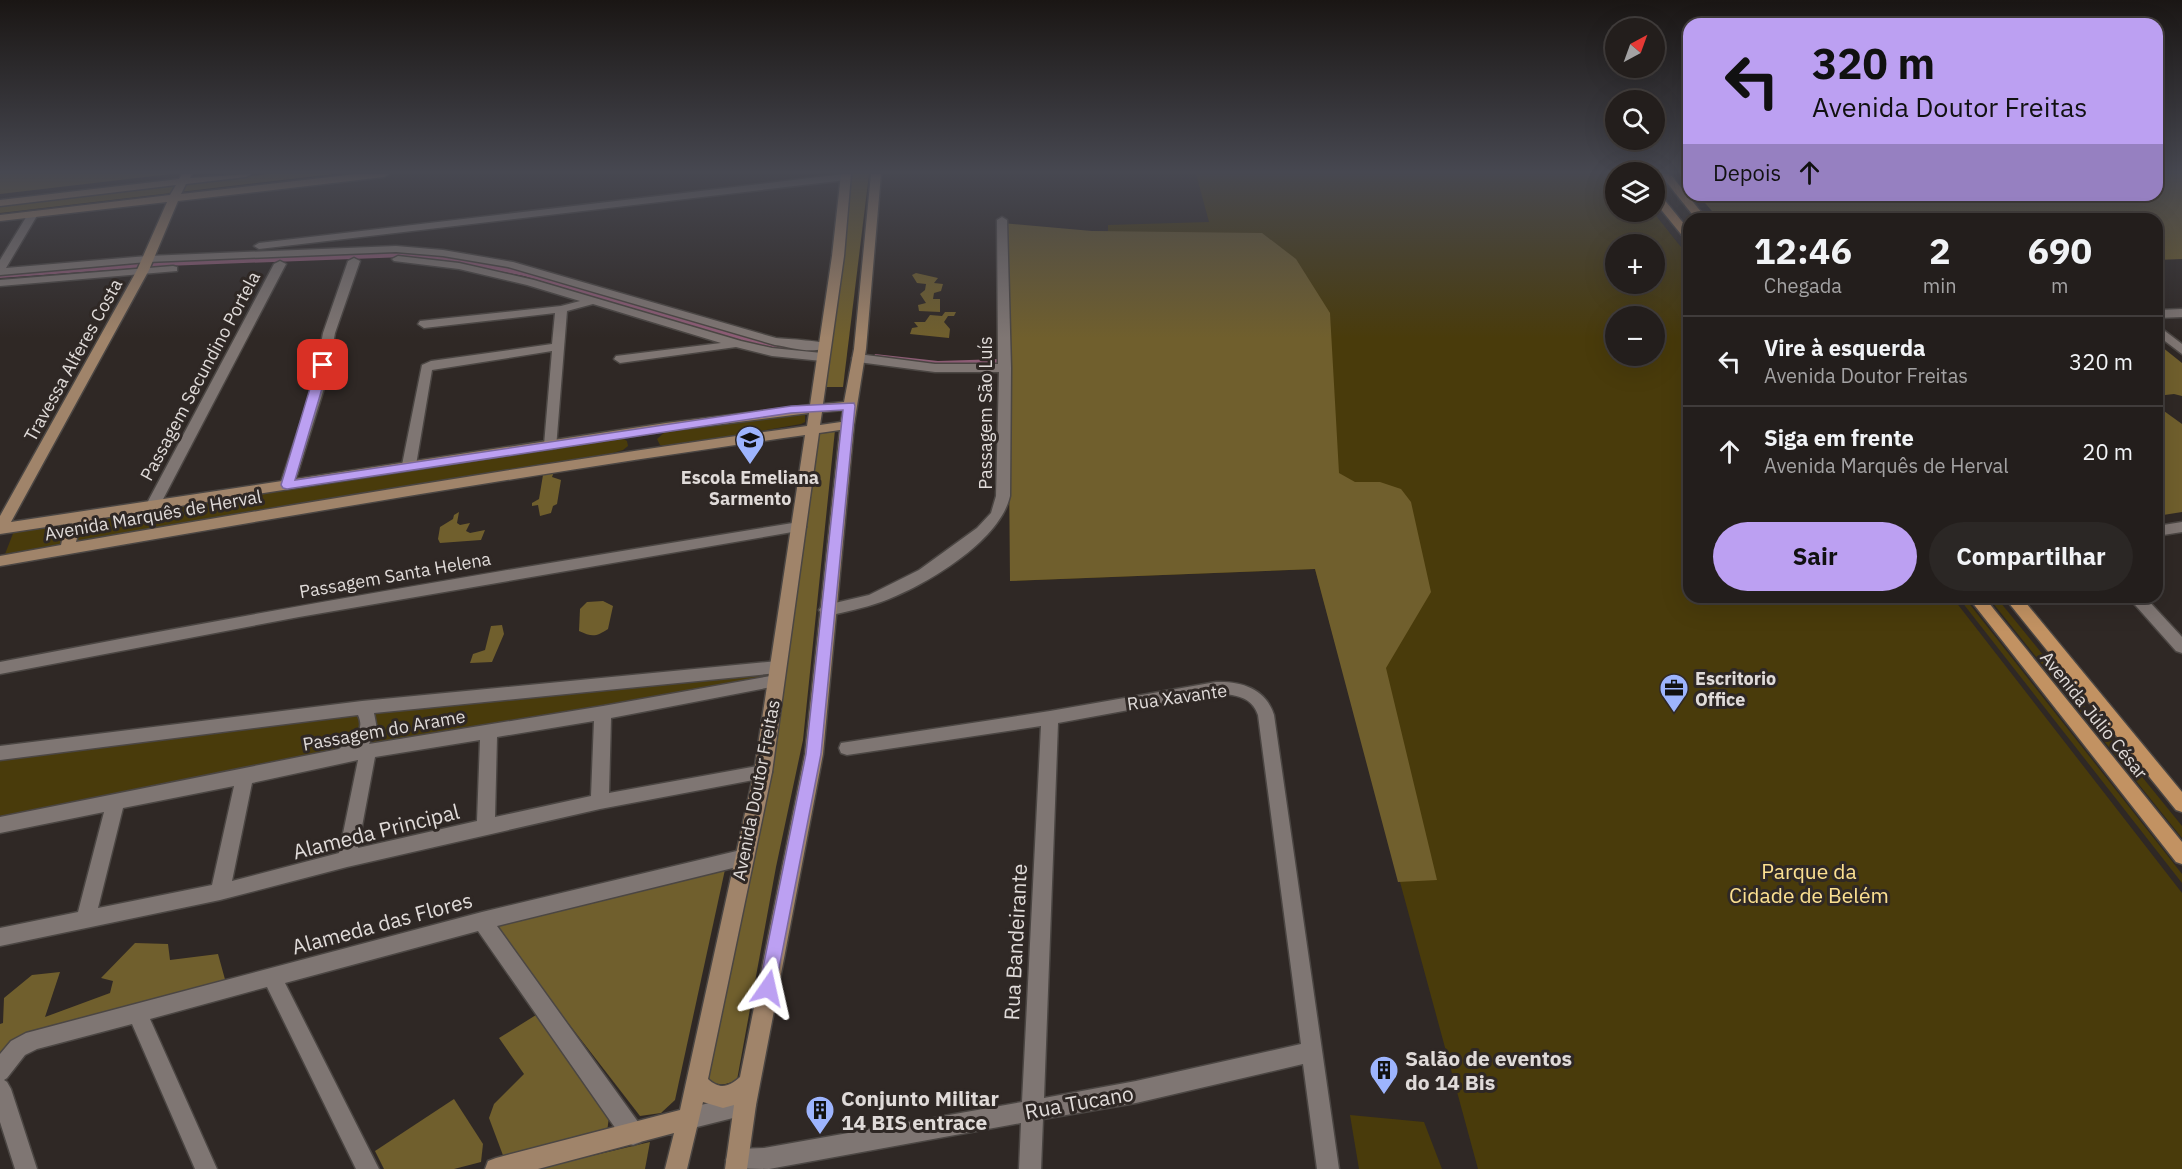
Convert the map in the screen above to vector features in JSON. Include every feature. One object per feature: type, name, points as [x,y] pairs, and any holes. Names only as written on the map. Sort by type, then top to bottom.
[{"type":"main road","name":"Travessa Alferes Costa","points":[[0,529],[146,262],[160,229]]},
{"type":"main road","name":"Avenida Doutor Freitas","points":[[676,1169],[697,1083],[763,772],[841,229]]},
{"type":"main road","points":[[737,1164],[745,1105],[814,754],[847,425],[859,354],[871,229]]},
{"type":"main road","points":[[815,407],[850,406]]},
{"type":"main road","name":"Avenida Marquês de Herval","points":[[0,529],[409,465],[815,407]]},
{"type":"main road","name":"Avenida Marquês de Herval","points":[[0,561],[340,501],[624,456],[847,425]]},
{"type":"main road","points":[[666,427],[655,440],[661,447],[669,450]]},
{"type":"main road","points":[[621,434],[630,438],[633,444],[624,456]]},
{"type":"main road","points":[[68,548],[71,532],[93,514]]},
{"type":"main road","name":"Avenida Júlio César","points":[[1981,603],[2182,856]]},
{"type":"main road","name":"Avenida Júlio César","points":[[2017,603],[2182,806]]},
{"type":"main road","points":[[697,1083],[706,1093],[717,1097],[729,1097],[750,1082]]},
{"type":"main road","points":[[496,1169],[689,1118]]},
{"type":"street","points":[[0,271],[25,229]]},
{"type":"street","points":[[0,284],[146,262],[411,229]]},
{"type":"street","name":"Passagem São Luís","points":[[827,610],[867,601],[895,590],[951,555],[993,521],[999,511],[1004,496],[1002,229]]},
{"type":"street","points":[[0,271],[396,249],[443,253],[509,264],[775,341],[823,351]]},
{"type":"street","points":[[146,262],[280,264],[405,260],[459,266],[530,282],[772,352],[823,351]]},
{"type":"street","points":[[287,485],[320,381],[329,333],[354,261]]},
{"type":"street","name":"Passagem Secundino Portela","points":[[153,505],[280,264]]},
{"type":"street","points":[[424,324],[561,309],[598,302],[615,294]]},
{"type":"street","points":[[550,445],[561,309]]},
{"type":"street","points":[[2163,314],[2182,314]]},
{"type":"street","points":[[2163,334],[2182,350]]},
{"type":"street","points":[[620,359],[738,344]]},
{"type":"street","points":[[409,465],[426,368],[441,363],[557,347]]},
{"type":"street","points":[[859,354],[934,368],[1004,363]]},
{"type":"street","name":"Passagem Santa Helena","points":[[0,668],[180,632],[799,527]]},
{"type":"street","points":[[2163,530],[2182,527]]},
{"type":"street","points":[[2142,603],[2182,647]]},
{"type":"street","name":"Passagem do Arame","points":[[0,753],[362,708],[777,674]]},
{"type":"street","name":"Passagem do Arame","points":[[0,825],[115,804],[344,755],[603,713],[777,674]]},
{"type":"street","name":"Rua Xavante","points":[[847,748],[1050,718],[1223,687],[1248,693],[1262,705],[1266,715],[1328,1169]]},
{"type":"street","points":[[344,755],[367,734],[370,728],[370,721],[362,708]]},
{"type":"street","points":[[600,802],[603,713]]},
{"type":"street","name":"Rua Bandeirante","points":[[1030,1169],[1050,718]]},
{"type":"street","points":[[486,827],[489,732]]},
{"type":"street","points":[[347,859],[368,751]]},
{"type":"street","name":"Alameda Principal","points":[[0,937],[220,892],[347,859],[600,802],[763,772]]},
{"type":"street","points":[[220,892],[244,777]]},
{"type":"street","points":[[86,919],[115,804]]},
{"type":"street","name":"Alameda das Flores","points":[[0,1071],[18,1048],[33,1040],[482,921],[745,857]]},
{"type":"street","points":[[482,921],[633,1134]]},
{"type":"street","points":[[272,977],[368,1169]]},
{"type":"street","points":[[137,1012],[206,1169]]},
{"type":"street","name":"Rua Tucano","points":[[737,1164],[1136,1092],[1312,1052]]},
{"type":"street","points":[[0,1089],[26,1169]]},
{"type":"street","points":[[689,1118],[745,1105]]},
{"type":"green space","name":"Parque da Cidade de Belém","points":[[1108,229],[1666,229],[1683,250],[1683,603],[1957,603],[2182,893],[2182,1169],[1478,1169],[1315,569],[1010,581],[1092,231],[1108,231]]},
{"type":"green space","points":[[805,413],[805,422],[801,424],[668,447],[660,445],[657,439],[668,429]]},
{"type":"green space","points":[[622,438],[627,441],[628,446],[613,453],[74,543],[75,533],[94,516]]},
{"type":"green space","points":[[82,519],[67,543],[5,554],[14,531]]},
{"type":"green space","points":[[1963,603],[1969,603],[2182,874],[2182,883]]},
{"type":"green space","points":[[1993,603],[2001,603],[2182,826],[2182,838]]},
{"type":"green space","points":[[778,667],[776,681],[0,825],[0,753]]},
{"type":"green space","points":[[1350,1115],[1424,1122],[1442,1169],[1359,1169]]},
{"type":"shaded area","points":[[842,229],[862,229],[843,387],[823,387]]},
{"type":"shaded area","points":[[1002,229],[1262,233],[1296,259],[1330,313],[1339,473],[1355,482],[1380,482],[1401,489],[1411,502],[1431,592],[1386,668],[1437,880],[1398,882],[1315,569],[1010,581],[1008,348]]},
{"type":"shaded area","points":[[2163,229],[2182,229],[2182,259],[2163,260]]},
{"type":"shaded area","points":[[392,251],[427,253],[513,267],[812,349],[812,354],[759,346],[524,276],[451,262],[405,257],[166,266],[0,278],[0,273],[79,265]]},
{"type":"shaded area","points":[[916,273],[938,278],[934,283],[943,284],[941,291],[934,293],[933,299],[940,299],[940,312],[919,311],[918,305],[926,303],[920,294],[925,290],[926,284],[917,283],[912,275]]},
{"type":"shaded area","points":[[945,312],[956,312],[954,316],[948,316],[944,322],[950,329],[949,338],[910,334],[912,328],[918,327],[914,322],[925,322],[930,315],[942,316]]},
{"type":"shaded area","points":[[2163,348],[2182,363],[2182,396],[2163,395]]},
{"type":"shaded area","points":[[875,354],[938,361],[1000,359],[1000,364],[938,365],[873,358]]},
{"type":"shaded area","points":[[2163,410],[2182,424],[2182,512],[2163,515]]},
{"type":"shaded area","points":[[835,430],[803,740],[776,867],[737,1080],[724,1084],[716,1083],[703,1077],[815,432]]},
{"type":"shaded area","points":[[554,472],[552,477],[561,480],[557,504],[553,506],[551,513],[540,516],[538,505],[532,506],[532,503],[539,499],[543,475]]},
{"type":"shaded area","points":[[459,512],[457,523],[460,525],[470,523],[466,531],[470,533],[485,530],[481,540],[440,543],[438,539],[440,527]]},
{"type":"shaded area","points":[[603,601],[613,606],[608,629],[594,635],[579,631],[580,609],[587,602]]},
{"type":"shaded area","points":[[502,625],[504,634],[492,662],[470,663],[473,654],[485,650],[491,626]]},
{"type":"shaded area","points":[[726,865],[675,1100],[661,1113],[640,1116],[490,922]]},
{"type":"shaded area","points":[[135,943],[168,944],[170,960],[218,954],[226,983],[0,1061],[0,1024],[3,1023],[4,998],[32,975],[60,972],[45,1017],[110,993],[113,981],[101,978]]},
{"type":"shaded area","points":[[536,1015],[609,1117],[607,1132],[504,1158],[489,1118],[494,1104],[524,1074],[499,1038]]},
{"type":"shaded area","points":[[454,1099],[483,1144],[481,1162],[454,1169],[384,1169],[375,1151]]},
{"type":"shaded area","points":[[650,1142],[645,1169],[536,1169]]},
{"type":"place","name":"Escola Emeliana Sarmento","points":[[750,466]]},
{"type":"place","name":"Escritorio Office","points":[[1674,714]]},
{"type":"place","name":"Salão de eventos do 14 Bis","points":[[1384,1096]]},
{"type":"place","name":"Conjunto Militar 14 BIS entrace","points":[[820,1136]]},
{"type":"route","points":[[323,365],[287,485],[666,427],[815,407],[850,406],[827,610],[814,754],[768,988]]}]
